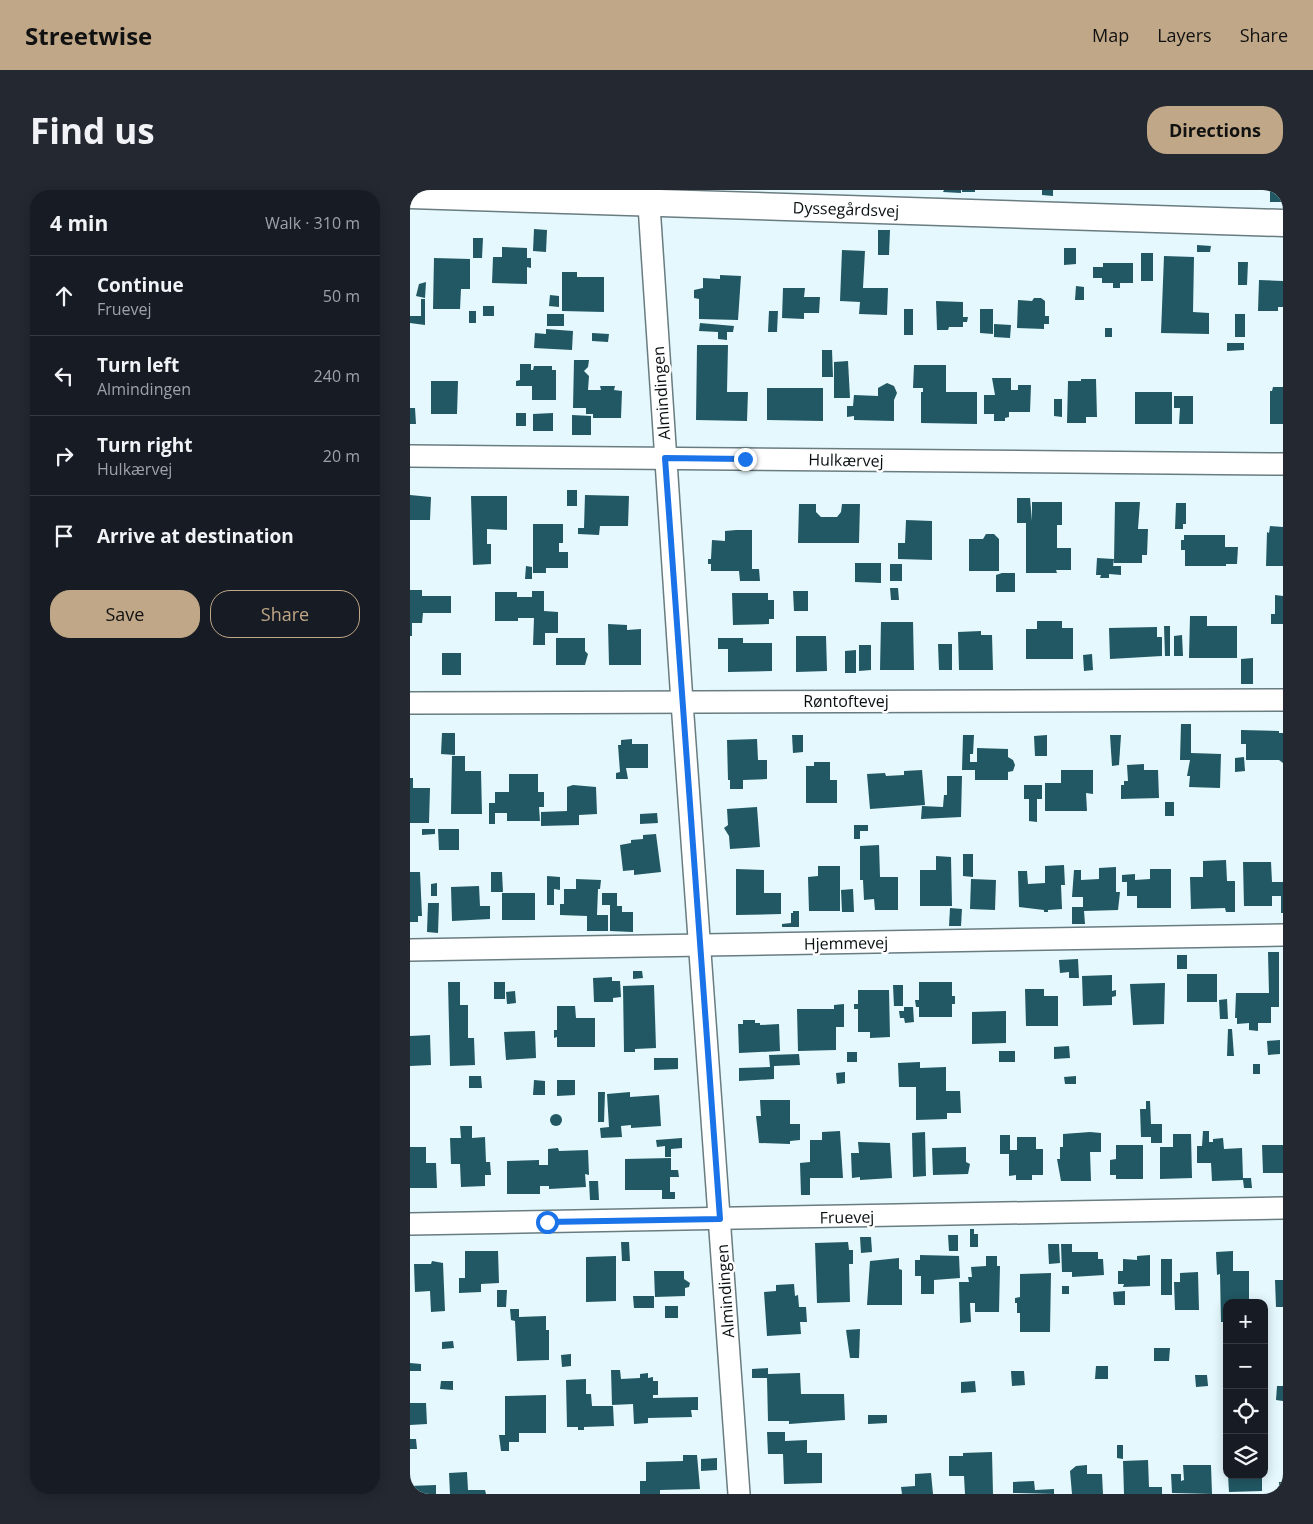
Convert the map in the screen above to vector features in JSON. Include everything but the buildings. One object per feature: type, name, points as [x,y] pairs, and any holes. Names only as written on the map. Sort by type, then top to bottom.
[{"type":"street","name":"Dyssegårdsvej","points":[[410,195],[648,197],[1283,223]]},
{"type":"street","name":"Almindingen","points":[[648,197],[739,1494]]},
{"type":"street","name":"Hulkærvej","points":[[410,456],[1283,464]]},
{"type":"street","name":"Røntoftevej","points":[[410,703],[1283,700]]},
{"type":"street","name":"Hjemmevej","points":[[410,950],[1283,935]]},
{"type":"street","name":"Fruevej","points":[[410,1224],[1283,1208]]},
{"type":"route","points":[[547,1222],[720,1219],[665,458],[745,459]]}]
